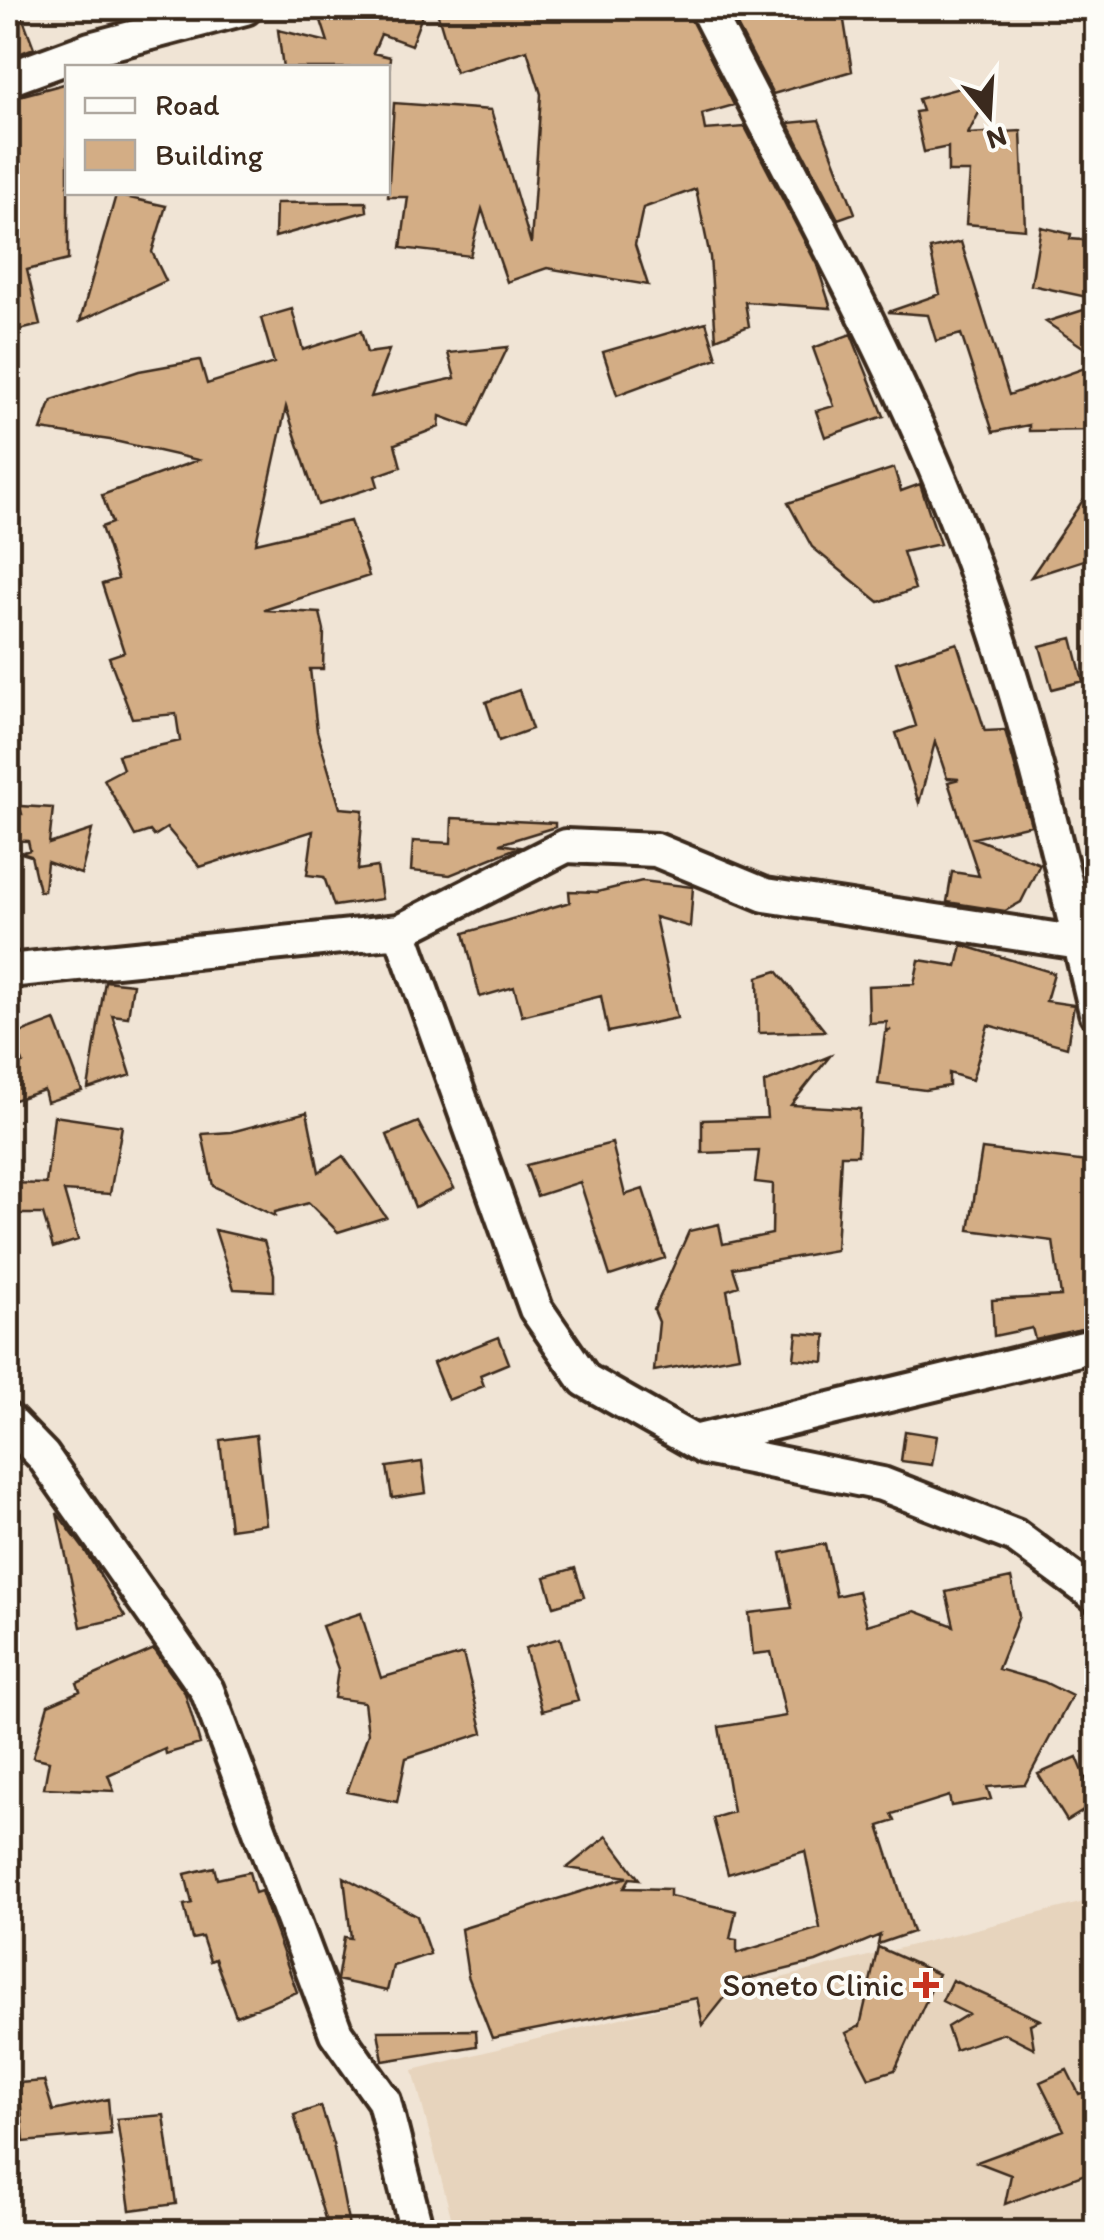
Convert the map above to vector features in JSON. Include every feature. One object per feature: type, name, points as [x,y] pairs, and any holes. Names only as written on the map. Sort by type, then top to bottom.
[{"type":"street","points":[[8,79],[90,50],[245,8]]},
{"type":"street","points":[[706,8],[883,354],[974,567],[1048,807],[1096,1012]]},
{"type":"street","points":[[8,971],[400,931],[566,846],[656,850],[765,895],[1080,943]]},
{"type":"street","points":[[1080,943],[1096,911]]},
{"type":"street","points":[[400,931],[536,1308],[585,1380],[693,1442],[882,1484],[1015,1536],[1054,1569],[1096,1596]]},
{"type":"street","points":[[693,1442],[1096,1346]]},
{"type":"street","points":[[8,1420],[43,1456],[207,1690],[336,2034],[384,2101],[417,2232]]},
{"type":"street","points":[[1054,1569],[1096,1574]]},
{"type":"shaded area","name":"Soneto Clinic","points":[[1096,1899],[1096,2232],[455,2232],[413,2070]]},
{"type":"building","points":[[8,8],[19,8],[34,48],[8,58]]},
{"type":"building","points":[[317,8],[425,8],[411,45],[381,34],[373,53],[390,57],[389,65],[283,65],[278,30],[328,42]]},
{"type":"building","points":[[436,8],[686,8],[734,105],[702,114],[705,130],[745,127],[817,265],[831,308],[745,302],[749,326],[716,339],[710,257],[696,189],[643,208],[635,245],[648,285],[547,268],[507,282],[482,209],[470,256],[401,248],[408,197],[388,197],[394,103],[491,110],[531,244],[541,94],[527,50],[455,72]]},
{"type":"building","points":[[728,8],[842,8],[852,71],[773,94]]},
{"type":"building","points":[[65,84],[68,260],[27,270],[40,325],[8,333],[8,99]]},
{"type":"building","points":[[963,87],[986,99],[968,134],[1021,131],[1025,229],[966,224],[970,172],[948,172],[948,147],[924,152],[915,112],[922,111],[918,99]]},
{"type":"building","points":[[819,120],[855,213],[838,219],[788,123]]},
{"type":"building","points":[[116,195],[166,206],[152,252],[166,281],[80,321]]},
{"type":"building","points":[[366,202],[367,211],[275,237],[276,203]]},
{"type":"building","points":[[1041,227],[1071,234],[1070,239],[1096,241],[1096,299],[1031,285]]},
{"type":"building","points":[[961,242],[1009,395],[1096,364],[1096,390],[1088,397],[1096,430],[1029,431],[1029,425],[993,432],[961,334],[936,341],[928,315],[888,312],[940,294],[930,249]]},
{"type":"building","points":[[1096,306],[1096,356],[1046,322]]},
{"type":"building","points":[[292,309],[303,350],[361,331],[367,353],[389,350],[371,397],[455,378],[448,353],[508,347],[470,427],[440,416],[439,427],[395,444],[401,467],[375,476],[378,486],[318,505],[286,407],[256,543],[350,521],[369,576],[264,610],[320,613],[324,630],[323,669],[310,669],[317,731],[340,808],[363,810],[358,870],[377,867],[382,899],[334,906],[324,877],[307,875],[313,831],[200,867],[167,828],[154,836],[150,831],[135,836],[104,779],[123,769],[118,755],[180,741],[176,714],[132,718],[109,657],[124,652],[102,584],[118,579],[101,527],[112,523],[102,495],[198,460],[110,440],[41,430],[52,400],[139,371],[200,360],[207,384],[274,363],[261,318]]},
{"type":"building","points":[[706,322],[717,358],[617,395],[603,352]]},
{"type":"building","points":[[851,334],[884,416],[825,437],[816,411],[834,406],[813,348]]},
{"type":"building","points":[[894,468],[901,491],[920,484],[940,544],[903,552],[915,589],[879,602],[812,547],[788,503]]},
{"type":"building","points":[[1096,481],[1096,556],[1031,577]]},
{"type":"building","points":[[1072,638],[1083,681],[1052,689],[1040,646]]},
{"type":"building","points":[[957,643],[985,731],[1005,730],[1031,825],[974,838],[1040,864],[1021,902],[1005,911],[947,902],[952,872],[979,876],[948,782],[959,779],[947,778],[935,742],[919,803],[896,733],[916,726],[896,662]]},
{"type":"building","points":[[519,690],[532,729],[499,741],[486,702]]},
{"type":"building","points":[[20,806],[53,808],[49,844],[92,830],[81,874],[47,862],[44,891],[39,891],[31,856],[21,853],[30,850],[28,841],[8,840],[8,813],[22,814]]},
{"type":"building","points":[[452,818],[555,823],[555,827],[500,844],[519,847],[450,875],[411,871],[413,841],[451,843]]},
{"type":"building","points":[[642,881],[693,887],[690,927],[655,917],[677,1018],[608,1032],[601,996],[522,1016],[514,987],[480,997],[464,933],[570,902],[569,891],[597,892]]},
{"type":"building","points":[[962,945],[1054,973],[1046,1001],[1074,1005],[1067,1047],[988,1025],[972,1080],[949,1073],[949,1086],[925,1090],[878,1084],[885,1033],[891,1030],[886,1030],[887,1022],[869,1023],[868,986],[914,984],[919,960],[957,966]]},
{"type":"building","points":[[777,971],[825,1031],[759,1033],[758,977]]},
{"type":"building","points":[[105,981],[133,984],[128,1017],[112,1015],[131,1075],[88,1089]]},
{"type":"building","points":[[55,1020],[82,1091],[47,1102],[44,1090],[8,1102],[8,1067],[23,1063],[13,1036]]},
{"type":"building","points":[[830,1056],[791,1105],[860,1109],[858,1155],[841,1155],[836,1250],[733,1268],[739,1286],[727,1290],[739,1356],[654,1371],[659,1322],[654,1310],[689,1231],[719,1224],[723,1244],[772,1234],[773,1184],[755,1182],[759,1151],[702,1153],[702,1120],[767,1118],[764,1083]]},
{"type":"building","points":[[307,1112],[319,1172],[343,1156],[386,1217],[338,1232],[309,1203],[275,1212],[275,1216],[213,1186],[202,1134],[231,1132]]},
{"type":"building","points":[[54,1116],[122,1126],[110,1194],[64,1191],[78,1240],[53,1248],[43,1214],[8,1214],[8,1183],[46,1184]]},
{"type":"building","points":[[418,1122],[454,1188],[415,1207],[387,1135]]},
{"type":"building","points":[[612,1143],[625,1195],[643,1189],[665,1258],[610,1276],[580,1182],[537,1196],[526,1165]]},
{"type":"building","points":[[982,1149],[1096,1163],[1096,1326],[1035,1339],[1032,1328],[994,1336],[992,1300],[1061,1296],[1053,1241],[969,1230]]},
{"type":"building","points":[[215,1230],[264,1241],[274,1274],[274,1291],[234,1289]]},
{"type":"building","points":[[797,1333],[826,1335],[824,1362],[794,1359]]},
{"type":"building","points":[[499,1337],[509,1363],[480,1375],[484,1386],[448,1400],[433,1363]]},
{"type":"building","points":[[905,1431],[937,1436],[932,1465],[901,1461]]},
{"type":"building","points":[[256,1435],[266,1524],[230,1529],[220,1440]]},
{"type":"building","points":[[422,1462],[426,1493],[392,1498],[387,1467]]},
{"type":"building","points":[[57,1513],[86,1552],[125,1617],[81,1627]]},
{"type":"building","points":[[825,1544],[836,1596],[858,1591],[867,1625],[915,1611],[954,1626],[946,1592],[1011,1578],[1019,1616],[998,1669],[1044,1682],[1072,1696],[1025,1784],[987,1787],[991,1799],[951,1806],[949,1796],[892,1814],[895,1821],[879,1826],[913,1932],[878,1944],[880,1935],[816,1962],[738,1981],[703,2025],[697,1998],[492,2038],[468,1976],[461,1929],[628,1877],[567,1868],[607,1836],[639,1879],[630,1878],[624,1888],[670,1889],[670,1896],[736,1911],[730,1939],[737,1940],[737,1953],[820,1928],[805,1851],[728,1874],[713,1818],[733,1812],[719,1727],[786,1716],[771,1652],[753,1654],[749,1613],[792,1608],[781,1553]]},
{"type":"building","points":[[575,1568],[584,1597],[554,1606],[545,1577]]},
{"type":"building","points":[[361,1613],[381,1678],[463,1654],[483,1733],[406,1758],[397,1802],[347,1792],[368,1734],[364,1702],[334,1698],[338,1669],[322,1626]]},
{"type":"building","points":[[560,1638],[578,1701],[542,1711],[525,1648]]},
{"type":"building","points":[[154,1649],[185,1693],[200,1744],[166,1754],[165,1749],[108,1775],[114,1791],[44,1788],[49,1761],[33,1757],[48,1705],[80,1691],[77,1683]]},
{"type":"building","points":[[1077,1757],[1096,1803],[1067,1821],[1038,1774]]},
{"type":"building","points":[[214,1867],[217,1879],[249,1872],[255,1893],[261,1891],[297,1992],[236,2016],[215,1959],[210,1961],[202,1937],[192,1939],[184,1905],[192,1903],[185,1874]]},
{"type":"building","points":[[344,1877],[417,1916],[430,1954],[393,1966],[387,1991],[337,1980],[344,1937],[351,1938]]},
{"type":"building","points":[[878,1947],[938,1974],[895,2070],[869,2078],[846,2033],[860,2026]]},
{"type":"building","points":[[952,1980],[1040,2020],[1030,2024],[1034,2048],[1004,2033],[955,2050],[947,2027],[968,2014],[942,2001]]},
{"type":"building","points":[[476,2030],[477,2046],[383,2061],[378,2031]]},
{"type":"building","points":[[1067,2070],[1079,2094],[1096,2089],[1096,2170],[1005,2204],[1011,2175],[977,2162],[1064,2130],[1040,2082]]},
{"type":"building","points":[[44,2081],[53,2111],[108,2099],[111,2134],[24,2142],[19,2083]]},
{"type":"building","points":[[321,2106],[333,2144],[350,2232],[329,2232],[294,2115]]},
{"type":"building","points":[[164,2115],[176,2204],[130,2210],[117,2119]]},
{"type":"place","name":"Soneto Clinic","points":[[926,1985]]}]
